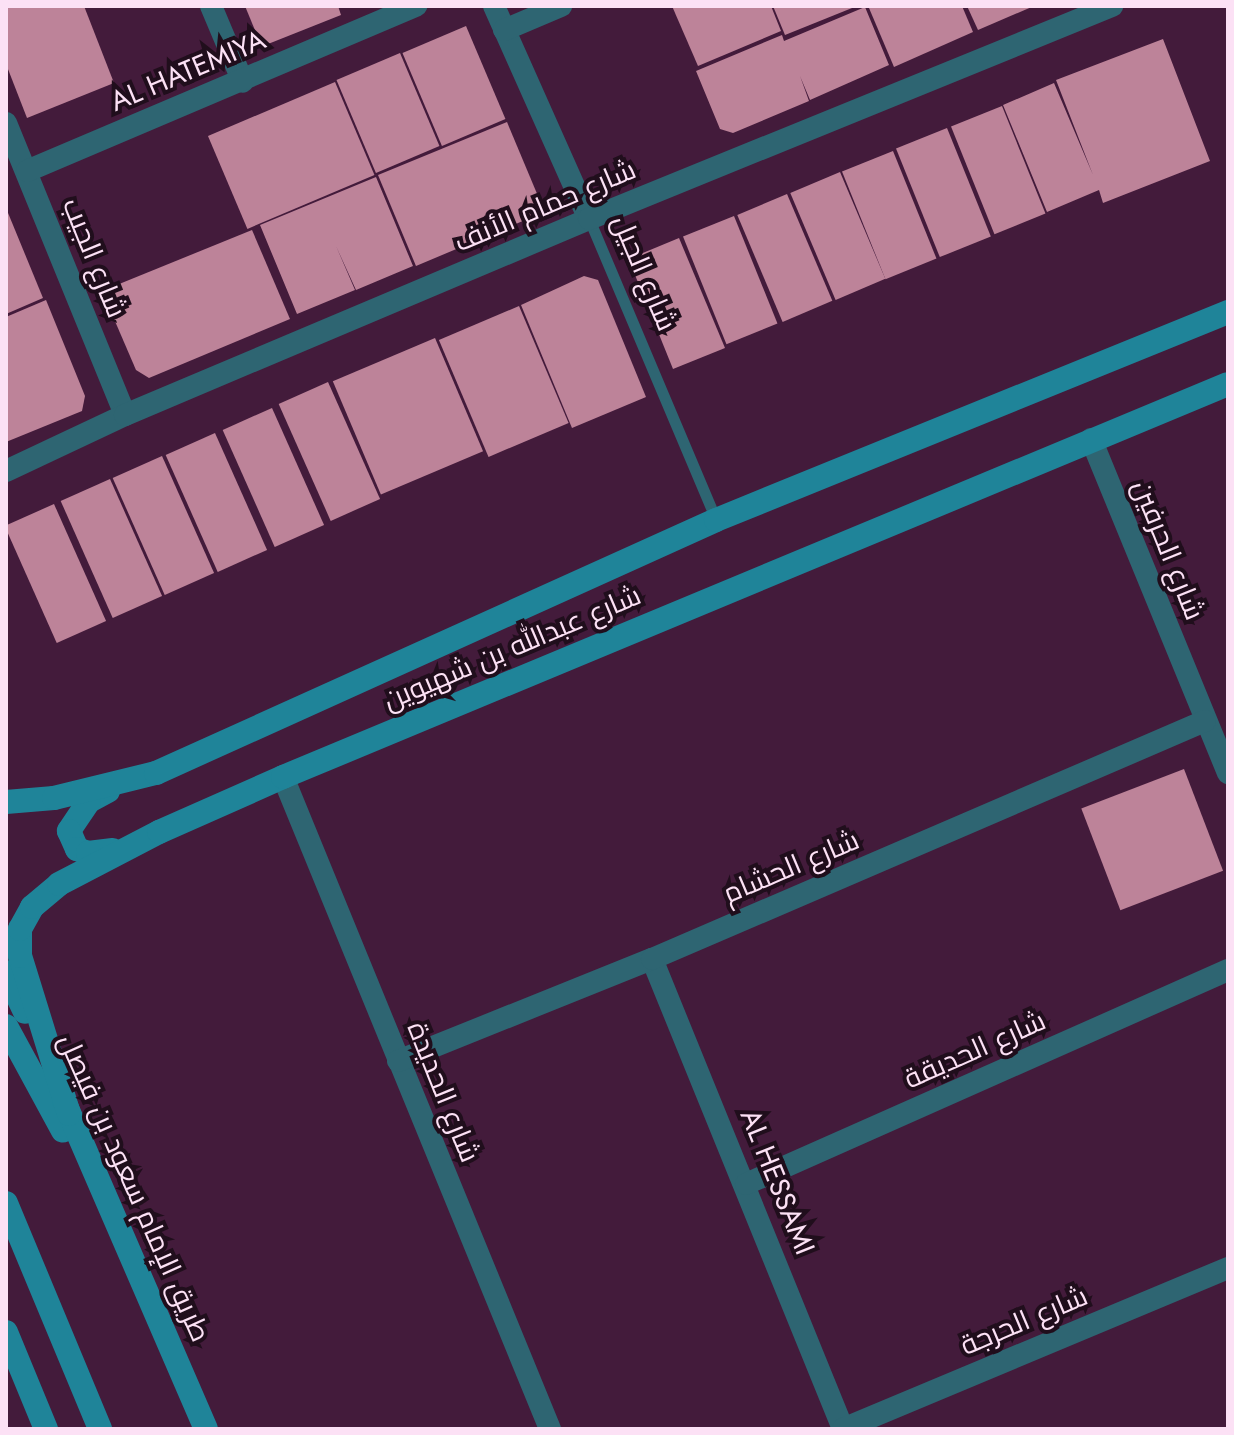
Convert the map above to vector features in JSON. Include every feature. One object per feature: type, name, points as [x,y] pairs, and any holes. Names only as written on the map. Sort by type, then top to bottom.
[{"type":"street","points":[[211,6],[243,82]]},
{"type":"street","name":"AL HATEMIYA","points":[[27,171],[243,82],[416,6]]},
{"type":"street","name":"شارع الجيل","points":[[494,6],[589,219]]},
{"type":"street","points":[[504,30],[561,6]]},
{"type":"street","name":"شارع حمام الأنف","points":[[6,471],[125,415],[589,219],[1112,6]]},
{"type":"street","name":"شارع الجيب","points":[[6,123],[125,415]]},
{"type":"street","name":"شارع عبدالله بن شهيوين","points":[[6,802],[54,798],[156,773],[716,520],[1228,312]]},
{"type":"street","name":"شارع عبدالله بن شهيوين","points":[[69,1114],[20,956],[20,929],[32,907],[59,884],[129,847],[283,777],[1228,384]]},
{"type":"street","name":"شارع الحرفين","points":[[1091,439],[1228,773]]},
{"type":"street","name":"شارع الحشام","points":[[398,1061],[652,959],[1205,721]]},
{"type":"street","name":"شارع الحديدة","points":[[283,777],[550,1429]]},
{"type":"street","points":[[129,847],[88,853],[77,849],[69,831],[89,801],[132,779]]},
{"type":"street","name":"AL HESSAMI","points":[[652,959],[843,1429]]},
{"type":"street","name":"شارع الحديقة","points":[[746,1184],[1228,970]]},
{"type":"street","name":"طريق الإمام سعود بن فيصل","points":[[6,972],[206,1429]]},
{"type":"street","points":[[6,1026],[115,1220]]},
{"type":"street","points":[[6,1203],[100,1429]]},
{"type":"street","points":[[6,1241],[45,1296]]},
{"type":"street","name":"شارع الحرجة","points":[[843,1429],[1228,1268]]},
{"type":"street","points":[[6,1332],[46,1429]]},
{"type":"lane","name":"شارع الجيل","points":[[589,219],[716,520]]},
{"type":"building","points":[[6,6],[84,6],[114,83],[27,118],[6,64]]},
{"type":"building","points":[[245,6],[338,6],[341,15],[268,44],[259,40]]},
{"type":"building","points":[[672,6],[771,6],[781,31],[698,66]]},
{"type":"building","points":[[773,6],[857,6],[785,35]]},
{"type":"building","points":[[962,6],[973,32],[894,67],[869,8]]},
{"type":"building","points":[[967,6],[1034,6],[978,30]]},
{"type":"building","points":[[865,7],[889,65],[810,100],[800,76],[809,101],[733,133],[720,129],[696,71],[782,35],[784,41]]},
{"type":"building","points":[[466,26],[505,119],[442,146],[402,53]]},
{"type":"building","points":[[1163,39],[1210,161],[1103,203],[1099,190],[1047,212],[1003,105],[1054,83],[1093,175],[1056,80]]},
{"type":"building","points":[[400,53],[439,146],[376,173],[336,80]]},
{"type":"building","points":[[335,82],[374,175],[247,229],[208,136]]},
{"type":"building","points":[[1002,106],[1045,214],[994,234],[951,127]]},
{"type":"building","points":[[507,122],[543,208],[537,215],[416,266],[378,175]]},
{"type":"building","points":[[947,128],[991,236],[940,257],[896,149]]},
{"type":"building","points":[[893,151],[936,259],[885,279],[842,172]]},
{"type":"building","points":[[840,172],[885,279],[836,300],[790,193]]},
{"type":"building","points":[[376,177],[413,266],[356,290],[336,246],[355,290],[297,314],[260,225]]},
{"type":"building","points":[[787,194],[832,301],[783,322],[737,215]]},
{"type":"building","points":[[6,208],[43,298],[6,314]]},
{"type":"building","points":[[734,216],[777,324],[726,344],[683,237]]},
{"type":"building","points":[[252,230],[290,319],[149,378],[136,370],[102,291]]},
{"type":"building","points":[[679,238],[725,348],[673,369],[633,270],[638,255]]},
{"type":"building","points":[[584,276],[598,280],[646,397],[572,428],[521,305]]},
{"type":"building","points":[[46,300],[85,396],[82,411],[6,442],[6,317]]},
{"type":"building","points":[[519,306],[569,423],[489,457],[439,340]]},
{"type":"building","points":[[435,338],[483,451],[381,495],[333,381]]},
{"type":"building","points":[[328,382],[380,499],[331,521],[279,404]]},
{"type":"building","points":[[272,408],[324,525],[275,547],[223,430]]},
{"type":"building","points":[[215,433],[267,550],[218,572],[166,455]]},
{"type":"building","points":[[162,456],[214,573],[165,595],[113,478]]},
{"type":"building","points":[[110,479],[162,596],[113,618],[61,501]]},
{"type":"building","points":[[54,504],[106,621],[57,643],[6,529],[6,525]]},
{"type":"building","points":[[1184,769],[1223,871],[1120,910],[1081,808]]}]
